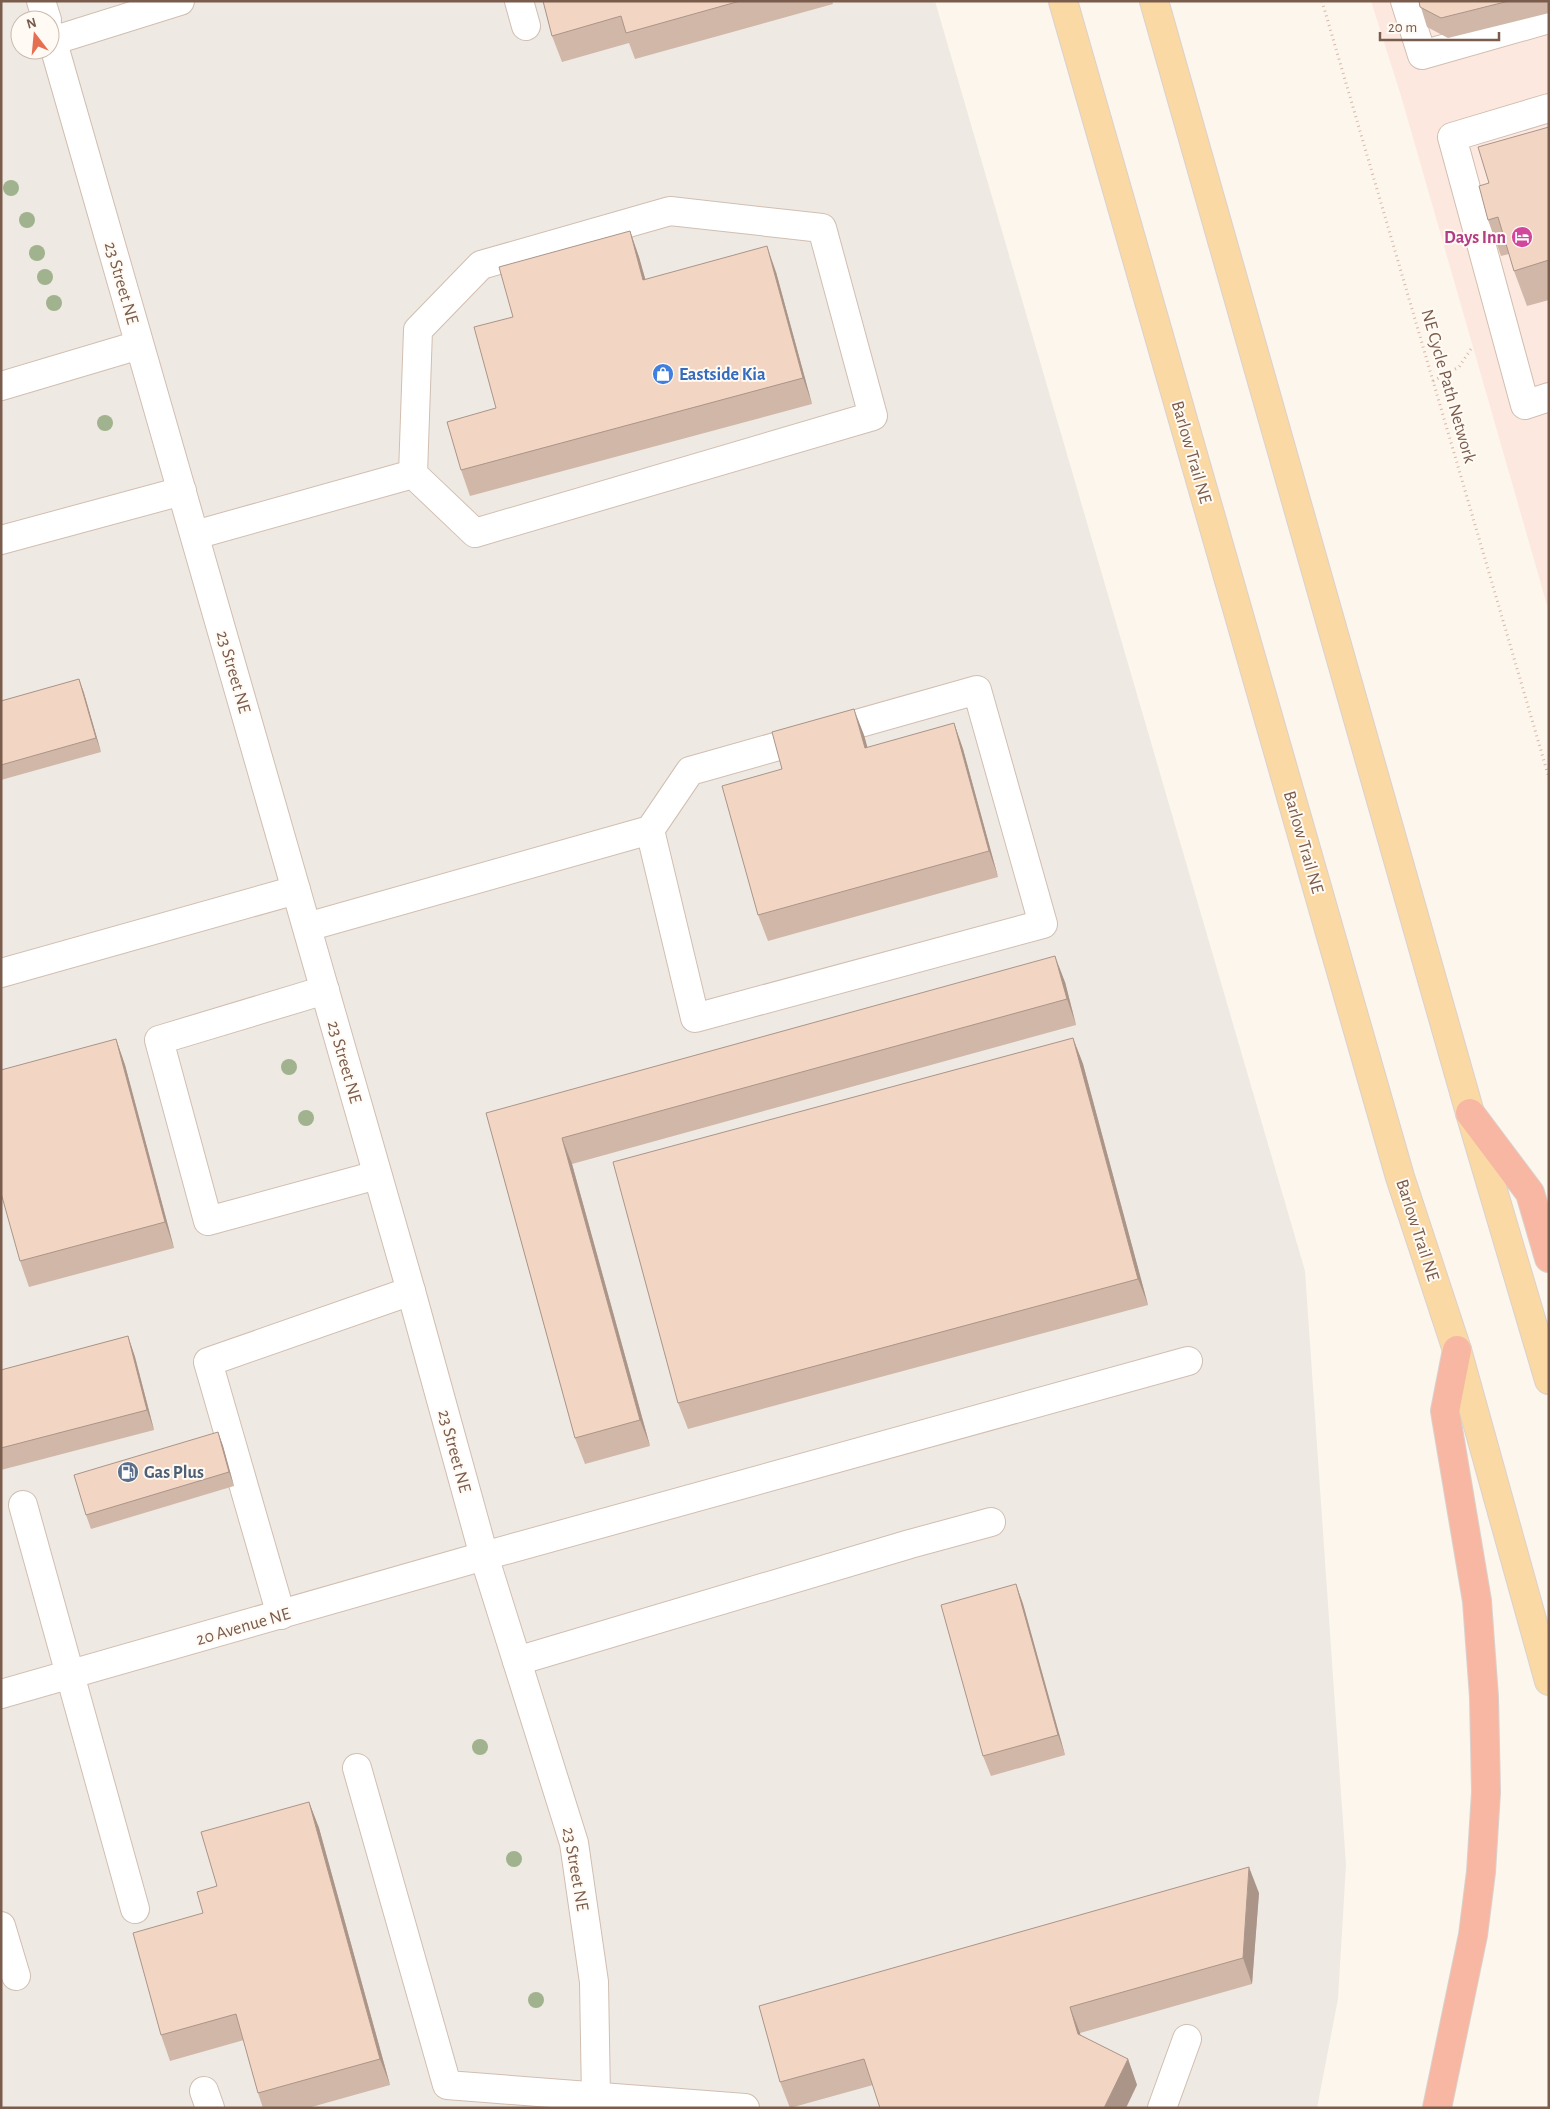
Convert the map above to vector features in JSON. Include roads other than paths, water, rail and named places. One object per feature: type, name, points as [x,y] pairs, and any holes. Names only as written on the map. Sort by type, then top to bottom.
[{"type":"highway","points":[[1470,1113],[1530,1193],[1549,1258]]},
{"type":"highway","points":[[1438,2108],[1473,1935],[1486,1792],[1484,1697],[1477,1601],[1445,1411],[1457,1350]]},
{"type":"main road","name":"Barlow Trail NE","points":[[1063,1],[1400,1177],[1457,1350],[1549,1681]]},
{"type":"main road","points":[[1154,1],[1470,1113],[1549,1380]]},
{"type":"street","points":[[60,29],[180,1]]},
{"type":"street","points":[[1405,1],[1422,55],[1549,19]]},
{"type":"street","name":"23 Street NE","points":[[58,60],[411,1291],[484,1556],[574,1842],[594,1982],[595,2103]]},
{"type":"street","points":[[1549,108],[1452,137],[1524,405],[1549,397]]},
{"type":"street","points":[[670,211],[822,228],[873,416],[475,533],[413,474],[418,330],[481,265],[670,211]]},
{"type":"street","points":[[1,386],[139,346]]},
{"type":"street","points":[[195,535],[413,474]]},
{"type":"street","points":[[1,540],[182,491]]},
{"type":"street","points":[[307,927],[650,830],[690,771],[977,690],[1043,924],[695,1018],[650,830]]},
{"type":"street","points":[[1,973],[296,890]]},
{"type":"street","points":[[324,990],[159,1040],[208,1221],[377,1175]]},
{"type":"street","points":[[281,1615],[208,1362],[411,1291]]},
{"type":"street","name":"20 Avenue NE","points":[[1,1694],[484,1556],[1188,1361]]},
{"type":"street","points":[[23,1505],[135,1909]]},
{"type":"street","points":[[517,1661],[910,1544],[991,1522]]},
{"type":"street","points":[[357,1768],[447,2085],[595,2103],[745,2108]]},
{"type":"street","points":[[1,1926],[16,1976]]},
{"type":"street","points":[[1162,2108],[1187,2039]]},
{"type":"place","name":"Days Inn","points":[[1522,237]]},
{"type":"place","name":"Eastside Kia","points":[[663,374]]},
{"type":"place","name":"Gas Plus","points":[[128,1472]]}]
